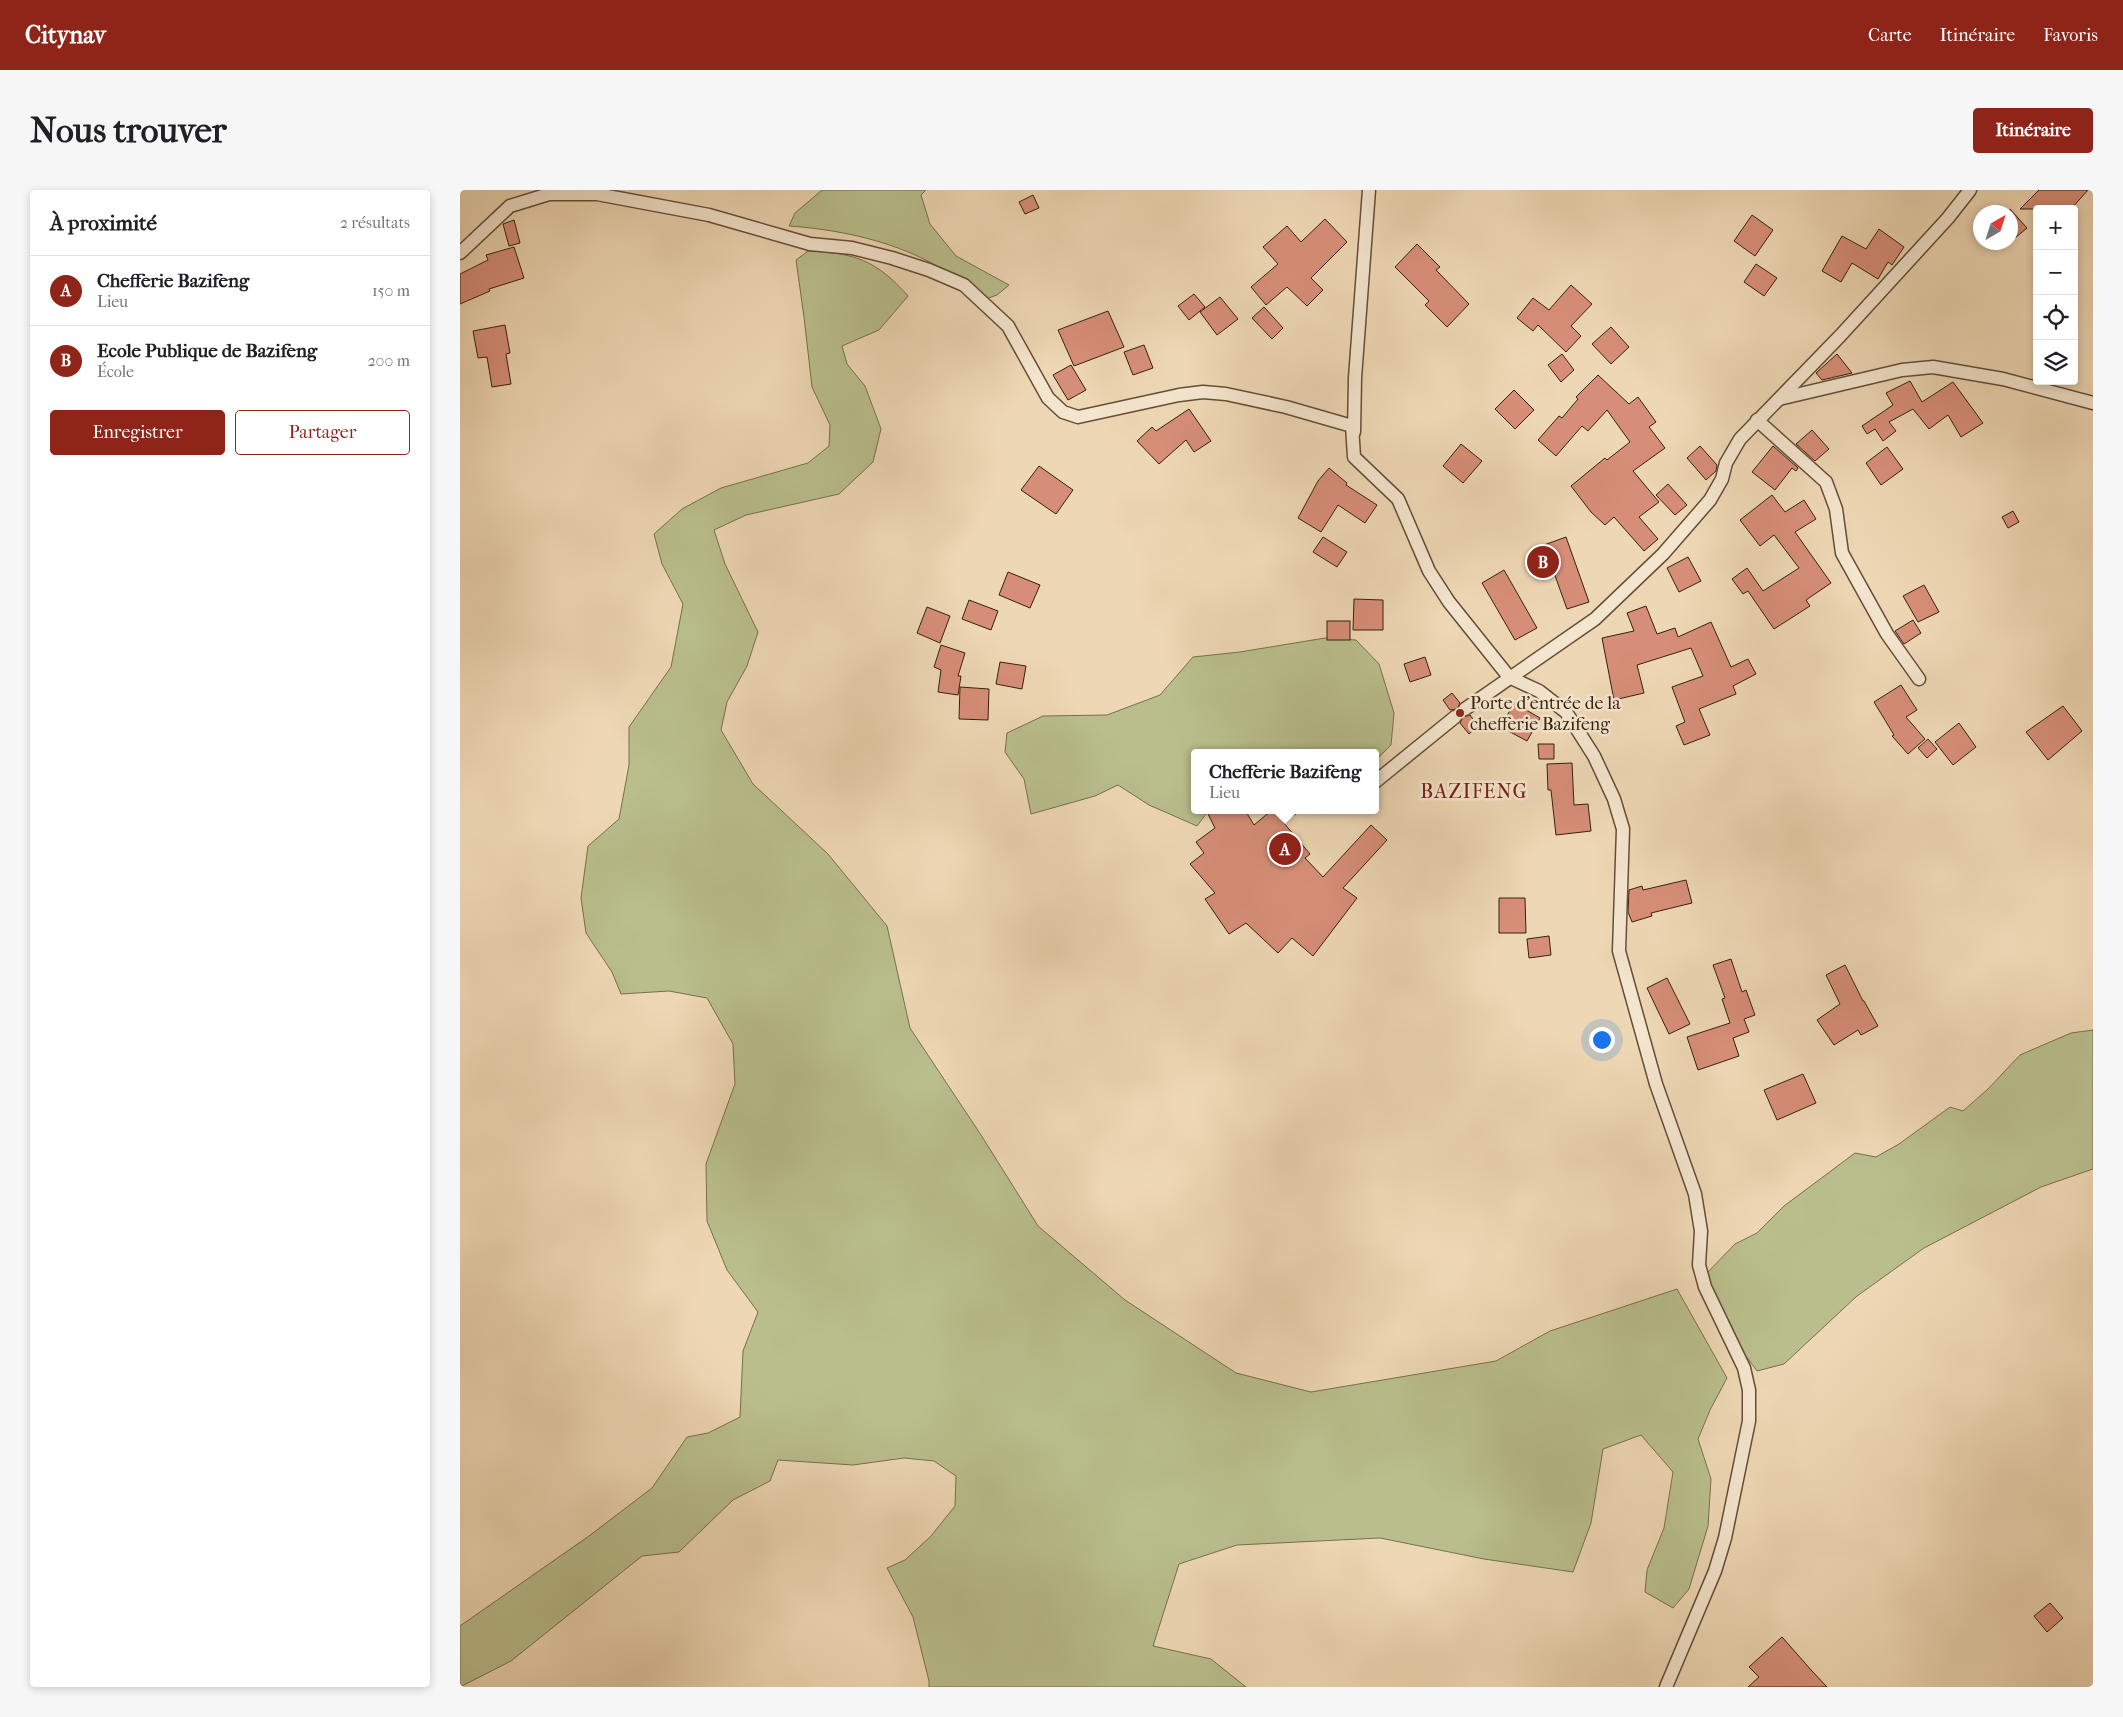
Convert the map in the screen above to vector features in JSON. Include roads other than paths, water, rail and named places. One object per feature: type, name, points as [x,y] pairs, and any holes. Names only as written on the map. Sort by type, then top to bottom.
[{"type":"street","points":[[1354,457],[1354,378],[1369,190]]},
{"type":"street","points":[[1379,779],[1460,713],[1595,618],[1663,554],[1710,500],[1722,480],[1726,463],[1740,439],[1779,400],[1948,218],[1970,190]]},
{"type":"street","points":[[460,253],[510,206],[549,194],[597,194],[709,215],[810,244],[852,248],[892,258],[929,270],[964,285],[1008,326],[1048,398],[1063,412],[1078,417],[1179,395],[1203,392],[1226,394],[1286,407],[1352,426],[1354,457],[1398,499],[1429,571],[1449,602],[1509,677],[1539,691],[1566,712],[1594,756],[1614,799],[1623,829],[1619,951],[1656,1084],[1694,1194],[1701,1231],[1698,1265],[1705,1287],[1744,1368],[1750,1390],[1749,1421],[1725,1538],[1712,1579],[1666,1687]]},
{"type":"street","points":[[1779,400],[1902,370],[1933,367],[2003,379],[2093,403]]},
{"type":"street","points":[[1757,420],[1826,482],[1836,509],[1842,553],[1887,634],[1919,679]]},
{"type":"place","name":"Ecole Publique de Bazifeng","points":[[1543,562]]},
{"type":"place","name":"Porte d'entrée de la chefferie Bazifeng","points":[[1460,713]]},
{"type":"place","name":"Chefferie Bazifeng","points":[[1285,849]]},
{"type":"district","name":"BAZIFENG","points":[[1474,791]]}]
